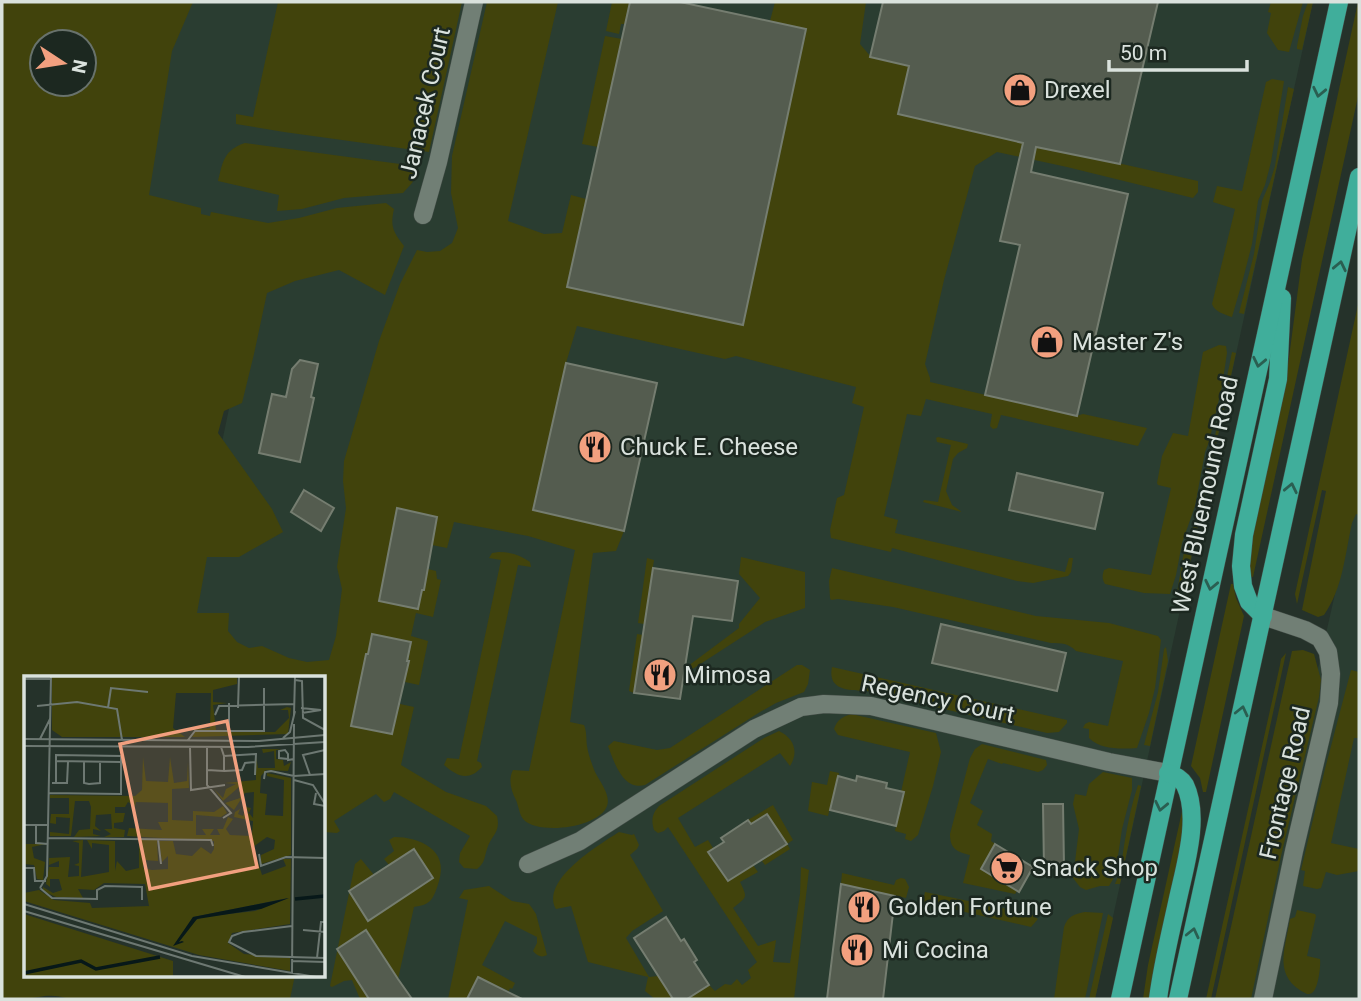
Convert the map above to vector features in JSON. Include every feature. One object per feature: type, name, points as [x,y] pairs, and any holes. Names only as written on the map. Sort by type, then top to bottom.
[{"type":"main road","name":"West Bluemound Road","points":[[1120,999],[1339,2]]},
{"type":"main road","points":[[1178,999],[1359,177]]},
{"type":"main road","points":[[1263,616],[1249,602],[1243,586],[1241,566],[1244,535],[1278,379],[1284,256]]},
{"type":"main road","points":[[1158,999],[1188,853],[1192,812],[1185,784],[1180,778],[1168,773]]},
{"type":"main road","points":[[1127,999],[1129,956]]},
{"type":"street","name":"Janacek Court","points":[[423,215],[438,162],[474,2]]},
{"type":"street","name":"Frontage Road","points":[[1263,616],[1320,638],[1328,652],[1331,674],[1329,703],[1263,999]]},
{"type":"street","name":"Regency Court","points":[[528,864],[580,841],[754,729],[801,707],[824,704],[871,706],[1109,762],[1168,773]]},
{"type":"shaded area","points":[[2,2],[1313,2],[1095,999],[275,999],[280,976],[326,976],[326,676],[173,676],[259,265],[109,231],[91,98],[98,98],[98,28],[55,28]]},
{"type":"shaded area","points":[[2,2],[193,2],[172,51],[149,195],[201,208],[201,214],[210,216],[211,212],[268,223],[337,208],[386,203],[394,209],[393,229],[404,246],[385,295],[339,270],[295,281],[267,293],[242,403],[224,411],[218,433],[272,509],[283,532],[239,557],[207,557],[197,613],[229,613],[228,631],[237,642],[249,648],[262,646],[289,658],[307,662],[329,660],[336,636],[342,589],[337,567],[346,508],[344,461],[379,341],[400,284],[417,250],[440,251],[452,243],[458,228],[451,193],[452,156],[487,2],[558,2],[508,221],[544,234],[562,233],[571,195],[586,199],[568,287],[743,324],[806,30],[770,21],[775,2],[866,2],[860,44],[871,57],[909,66],[898,114],[1198,181],[1198,192],[1193,198],[997,152],[975,166],[944,280],[925,364],[930,382],[1076,416],[1083,414],[1147,428],[1138,446],[1001,415],[997,428],[993,429],[990,426],[992,414],[926,399],[921,416],[907,414],[884,516],[898,520],[895,533],[1065,572],[1069,558],[1073,558],[1068,576],[1033,583],[1017,581],[892,548],[891,552],[831,538],[830,530],[837,498],[844,495],[864,407],[852,403],[856,387],[736,356],[725,359],[577,326],[533,510],[624,531],[616,551],[593,553],[570,722],[584,725],[590,759],[608,797],[607,806],[602,814],[581,824],[555,828],[532,825],[521,816],[511,785],[513,770],[529,771],[575,550],[528,536],[454,522],[447,548],[432,545],[437,517],[398,508],[379,600],[418,609],[428,569],[436,571],[437,579],[441,580],[433,617],[416,613],[411,636],[428,641],[419,685],[405,682],[411,643],[372,635],[352,725],[392,734],[400,704],[414,707],[401,765],[446,792],[486,806],[497,816],[497,830],[482,865],[477,869],[464,868],[459,862],[460,853],[470,836],[394,792],[390,799],[384,802],[376,794],[334,821],[340,831],[326,832],[326,676],[24,676],[24,976],[295,976],[290,999],[69,999],[52,996],[2,999]]},
{"type":"shaded area","points":[[278,2],[462,2],[429,152],[236,124],[236,114],[253,117]]},
{"type":"shaded area","points":[[612,2],[630,2],[625,24],[621,24],[619,34],[606,31]]},
{"type":"shaded area","points":[[1271,2],[1303,2],[1289,52],[1278,50],[1267,33]]},
{"type":"shaded area","points":[[1308,2],[1313,2],[1302,50],[1297,49],[1297,46]]},
{"type":"shaded area","points":[[1358,2],[1359,92],[1253,577],[1250,576],[1249,562],[1251,543],[1286,380],[1302,259]]},
{"type":"shaded area","points":[[605,36],[622,39],[598,147],[582,144]]},
{"type":"shaded area","points":[[1272,79],[1284,81],[1271,162],[1258,201],[1252,244],[1232,317],[1217,311],[1212,304],[1235,209],[1213,202],[1217,186],[1242,191],[1266,82]]},
{"type":"shaded area","points":[[1288,87],[1294,89],[1244,314],[1239,313],[1254,254],[1262,201],[1275,166]]},
{"type":"shaded area","points":[[245,143],[400,164],[419,170],[403,193],[344,198],[302,209],[277,211],[279,195],[218,181],[223,162],[229,153]]},
{"type":"shaded area","points":[[1359,300],[1359,515],[1356,514],[1352,523],[1335,594],[1324,615],[1318,617],[1302,610],[1326,491],[1322,490],[1297,604],[1295,594]]},
{"type":"shaded area","points":[[1219,345],[1226,346],[1227,353],[1222,386],[1195,506],[1182,543],[1170,594],[1144,593],[1105,584],[1103,572],[1109,568],[1151,575],[1171,488],[1157,483],[1162,456],[1173,433],[1188,436],[1203,352]]},
{"type":"shaded area","points":[[1232,352],[1236,353],[1187,577],[1177,592],[1184,552],[1198,514]]},
{"type":"shaded area","points":[[938,437],[968,444],[967,448],[953,459],[946,491],[952,505],[962,512],[923,502],[938,502],[951,445],[937,442]]},
{"type":"shaded area","points":[[1357,497],[1359,999],[1243,999]]},
{"type":"shaded area","points":[[492,553],[523,557],[530,562],[531,567],[518,565],[477,761],[482,767],[472,775],[463,776],[444,765],[447,758],[459,759],[501,560],[489,558]]},
{"type":"shaded area","points":[[741,557],[805,572],[805,608],[765,622],[691,670],[697,684],[687,672],[688,666],[739,628],[739,624],[760,598],[739,574]]},
{"type":"shaded area","points":[[647,558],[654,560],[644,624],[638,623]]},
{"type":"shaded area","points":[[832,568],[1036,616],[1109,623],[1158,636],[1161,640],[1155,688],[1137,748],[1099,745],[1089,738],[1089,729],[1083,728],[1089,722],[1108,726],[1123,661],[1076,651],[1065,644],[893,607],[831,600],[829,581]]},
{"type":"shaded area","points":[[1231,584],[1244,616],[1206,792],[1203,792],[1200,778],[1191,766]]},
{"type":"shaded area","points":[[637,634],[643,635],[634,693],[629,691]]},
{"type":"shaded area","points":[[1166,647],[1168,661],[1150,746],[1144,745],[1158,692]]},
{"type":"shaded area","points":[[1303,650],[1314,654],[1321,680],[1319,697],[1281,856],[1251,999],[1215,999],[1292,651]]},
{"type":"shaded area","points":[[1286,653],[1211,999],[1206,999],[1281,659]]},
{"type":"shaded area","points":[[797,665],[810,670],[804,692],[760,712],[645,785],[631,784],[620,774],[608,746],[614,741],[657,750],[670,748]]},
{"type":"shaded area","points":[[832,667],[1067,720],[1067,723],[1059,732],[1047,733],[867,691],[841,688],[833,681]]},
{"type":"shaded area","points":[[1351,670],[1359,672],[1359,738],[1354,738],[1331,843],[1359,849],[1359,871],[1337,875],[1326,872],[1321,888],[1317,889],[1303,886],[1305,871],[1301,870]]},
{"type":"shaded area","points":[[851,714],[936,733],[941,752],[918,835],[911,841],[905,839],[906,834],[895,831],[910,752],[838,735],[834,729],[837,723]]},
{"type":"shaded area","points":[[779,731],[788,737],[794,746],[790,766],[780,753],[678,818],[695,847],[708,840],[713,848],[709,852],[728,881],[753,865],[758,872],[740,882],[745,897],[733,908],[758,946],[776,940],[773,962],[790,963],[801,867],[809,870],[794,999],[687,999],[709,985],[715,991],[725,984],[731,985],[737,979],[742,985],[751,978],[748,970],[757,962],[668,827],[658,833],[654,830],[654,814],[659,806]]},
{"type":"shaded area","points":[[982,744],[1046,760],[1047,765],[1038,772],[988,759],[970,803],[983,811],[977,825],[992,834],[991,841],[995,844],[981,869],[1017,891],[1015,894],[963,883],[970,855],[955,849],[950,839],[970,758]]},
{"type":"shaded area","points":[[830,771],[839,773],[828,816],[808,811],[812,782],[827,785]]},
{"type":"shaded area","points":[[1103,772],[1132,778],[1132,790],[1122,829],[1115,876],[1109,886],[1086,890],[1073,878],[1079,829],[1073,804],[1075,794],[1086,796],[1089,784]]},
{"type":"shaded area","points":[[1138,785],[1141,786],[1120,884],[1115,884],[1120,868]]},
{"type":"shaded area","points":[[773,805],[793,840],[787,844],[790,849],[765,865],[762,861],[786,844],[748,820]]},
{"type":"shaded area","points":[[1183,807],[1187,815],[1152,999],[1143,999],[1148,965]]},
{"type":"shaded area","points":[[619,832],[634,834],[639,845],[630,855],[663,911],[632,931],[626,938],[649,977],[658,976],[673,999],[655,999],[645,991],[648,977],[588,962],[571,906],[556,909],[553,898],[564,875],[586,854]]},
{"type":"shaded area","points":[[394,837],[404,838],[430,847],[440,861],[439,881],[430,901],[414,907],[398,979],[366,930],[337,950],[349,891],[433,878],[414,849],[389,865],[384,859],[394,851],[389,840]]},
{"type":"shaded area","points":[[361,859],[374,875],[350,891],[355,864]]},
{"type":"shaded area","points":[[842,873],[894,885],[896,880],[905,879],[909,887],[906,898],[841,884]]},
{"type":"shaded area","points":[[489,886],[512,901],[529,904],[536,914],[547,955],[540,956],[533,951],[537,937],[505,921],[482,965],[515,983],[512,989],[509,991],[478,977],[467,999],[448,999],[468,900],[459,898],[464,890]]},
{"type":"shaded area","points":[[925,892],[1031,914],[1038,919],[1031,927],[925,903]]},
{"type":"shaded area","points":[[1297,910],[1316,916],[1307,956],[1320,959],[1320,967],[1316,986],[1309,994],[1296,987],[1285,971],[1284,952],[1290,919],[1295,917]]},
{"type":"shaded area","points":[[1085,912],[1103,913],[1085,999],[1054,999],[1064,927],[1072,916]]},
{"type":"shaded area","points":[[1108,914],[1113,918],[1095,999],[1089,999]]},
{"type":"shaded area","points":[[337,950],[369,999],[360,999],[352,980],[330,986]]},
{"type":"building","points":[[630,2],[680,2],[806,29],[743,325],[567,287]]},
{"type":"building","points":[[883,2],[1158,2],[1120,164],[1036,147],[1031,172],[1128,194],[1077,416],[985,395],[1020,245],[1000,241],[1023,143],[898,114],[909,66],[870,57]]},
{"type":"building","points":[[300,360],[318,364],[311,397],[314,398],[300,462],[259,453],[272,394],[286,397],[292,369]]},
{"type":"building","name":"Chuck E. Cheese","points":[[566,363],[657,383],[624,531],[533,510]]},
{"type":"building","points":[[1017,473],[1103,493],[1095,529],[1009,510]]},
{"type":"building","points":[[304,490],[334,508],[321,531],[291,512]]},
{"type":"building","points":[[397,508],[437,517],[418,609],[379,601]]},
{"type":"building","points":[[653,568],[738,581],[732,621],[693,616],[680,699],[634,693]]},
{"type":"building","points":[[941,624],[1066,653],[1057,691],[932,663]]},
{"type":"building","points":[[372,634],[411,642],[392,734],[351,726]]},
{"type":"building","points":[[838,776],[856,781],[857,776],[887,783],[886,788],[904,792],[896,826],[830,810]]},
{"type":"building","points":[[1043,804],[1063,804],[1064,867],[1044,868]]},
{"type":"building","points":[[767,814],[787,844],[728,881],[708,852],[724,842],[721,838],[748,820],[751,824]]},
{"type":"building","name":"Snack Shop","points":[[995,844],[1033,867],[1019,892],[981,869]]},
{"type":"building","points":[[414,849],[433,878],[368,921],[349,891]]},
{"type":"building","points":[[841,884],[895,896],[883,999],[827,999]]},
{"type":"building","points":[[666,917],[681,941],[684,939],[697,960],[694,962],[709,985],[687,999],[673,999],[634,938]]},
{"type":"building","points":[[366,930],[412,999],[369,999],[337,949]]},
{"type":"building","points":[[478,977],[522,999],[467,999]]},
{"type":"place","name":"Drexel","points":[[1020,90]]},
{"type":"place","name":"Master Z's","points":[[1047,342]]},
{"type":"place","name":"Chuck E. Cheese","points":[[595,447]]},
{"type":"place","name":"Mimosa","points":[[660,675]]},
{"type":"place","name":"Snack Shop","points":[[1007,868]]},
{"type":"place","name":"Golden Fortune","points":[[864,907]]},
{"type":"place","name":"Mi Cocina","points":[[857,950]]}]
